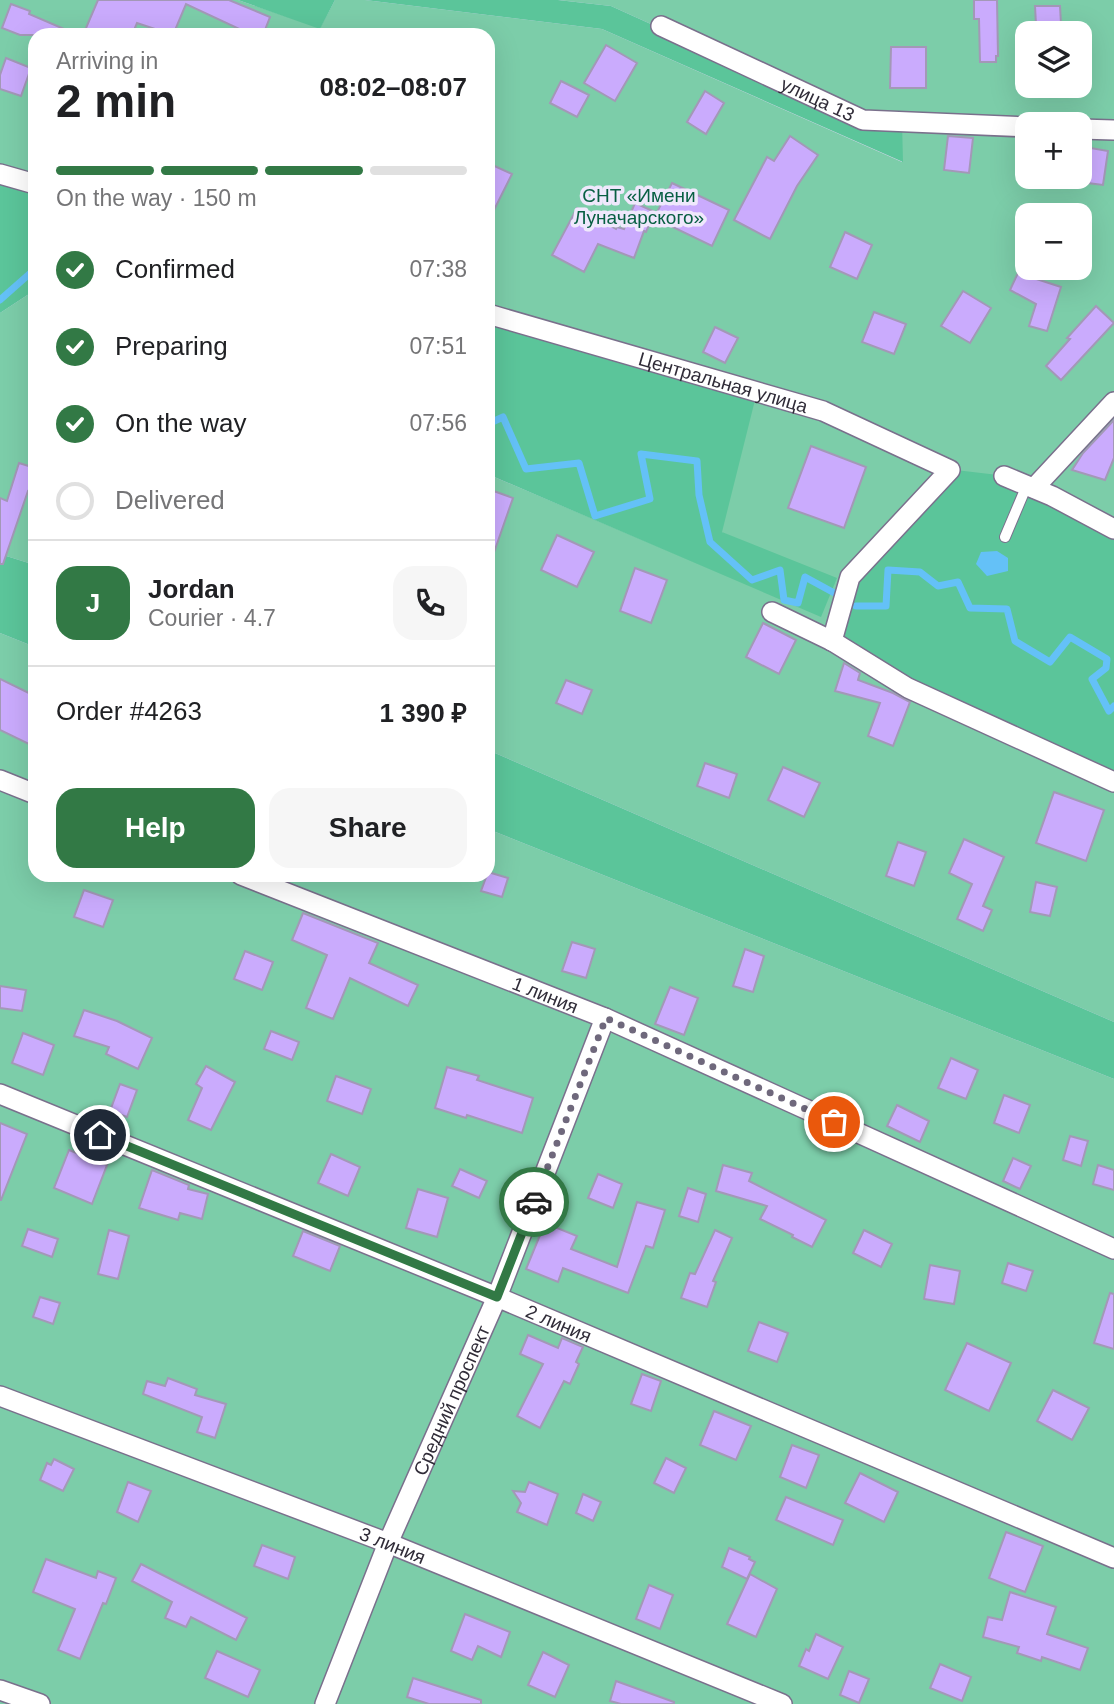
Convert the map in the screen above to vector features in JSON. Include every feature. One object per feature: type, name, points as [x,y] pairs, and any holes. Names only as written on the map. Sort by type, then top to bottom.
[{"type":"street","name":"улица 13","points":[[661,26],[863,120],[1015,126]]},
{"type":"street","points":[[1092,130],[1114,131]]},
{"type":"street","points":[[0,174],[28,182]]},
{"type":"street","name":"Центральная улица","points":[[495,316],[823,411],[950,470],[850,577],[832,640]]},
{"type":"street","points":[[1031,487],[1114,402]]},
{"type":"street","points":[[1004,476],[1114,529]]},
{"type":"street","points":[[772,612],[832,640],[908,688],[1114,782]]},
{"type":"street","points":[[0,780],[28,791]]},
{"type":"street","name":"1 линия","points":[[259,882],[606,1018],[1114,1249]]},
{"type":"street","name":"Средний проспект","points":[[325,1704],[388,1542],[497,1297],[606,1018]]},
{"type":"street","name":"2 линия","points":[[0,1094],[497,1297],[1114,1558]]},
{"type":"street","name":"3 линия","points":[[0,1396],[388,1542],[782,1704]]},
{"type":"street","points":[[0,1690],[40,1704]]},
{"type":"lane","points":[[1004,537],[1031,487]]},
{"type":"green space","name":"СНТ «Имени Луначарского»","points":[[0,0],[238,0],[320,28],[28,28],[28,182],[0,174]]},
{"type":"green space","points":[[238,0],[335,0],[321,28]]},
{"type":"green space","name":"СНТ «Имени Луначарского»","points":[[335,0],[365,0],[602,29],[902,162],[902,122],[863,120],[611,6],[558,0],[1114,0],[1114,1022],[495,753],[495,477],[765,592],[722,532],[495,321],[495,28],[320,28]]},
{"type":"green space","points":[[365,0],[558,0],[611,6],[863,120],[902,122],[903,162],[602,29]]},
{"type":"green space","points":[[0,174],[28,182],[28,295],[0,313]]},
{"type":"green space","points":[[28,295],[28,563],[0,554],[0,313]]},
{"type":"green space","points":[[495,316],[757,392],[722,532],[837,578],[821,617],[495,477]]},
{"type":"green space","points":[[947,469],[998,475],[1114,529],[1114,782],[908,688],[834,635],[850,577]]},
{"type":"green space","points":[[0,554],[28,563],[28,644],[0,633]]},
{"type":"green space","points":[[0,633],[28,644],[28,882],[495,882],[495,832],[1114,1079],[1114,1704],[0,1704]]},
{"type":"green space","points":[[495,753],[1114,1022],[1114,1079],[495,832]]},
{"type":"water","points":[[997,551],[1008,558],[1008,571],[987,576],[976,564],[981,552]]},
{"type":"building","points":[[98,0],[229,0],[270,17],[266,28],[237,28],[186,4],[176,28],[152,28],[137,23],[135,28],[86,28]]},
{"type":"building","points":[[974,0],[997,0],[996,62],[980,62],[979,19],[974,19]]},
{"type":"building","points":[[11,4],[62,28],[28,28],[28,35],[20,35],[2,28]]},
{"type":"building","points":[[1035,6],[1060,6],[1061,21],[1036,21]]},
{"type":"building","points":[[606,45],[637,63],[615,101],[584,83]]},
{"type":"building","points":[[891,47],[926,47],[926,88],[890,88]]},
{"type":"building","points":[[6,58],[28,67],[28,76],[21,96],[0,89],[0,75]]},
{"type":"building","points":[[561,81],[589,95],[577,117],[550,103]]},
{"type":"building","points":[[705,91],[724,103],[706,134],[687,122]]},
{"type":"building","points":[[790,136],[818,155],[797,186],[770,239],[734,220],[767,157],[774,161]]},
{"type":"building","points":[[948,136],[973,138],[969,173],[944,170]]},
{"type":"building","points":[[1092,148],[1108,151],[1103,185],[1092,184]]},
{"type":"building","points":[[495,166],[512,174],[495,208]]},
{"type":"building","points":[[672,183],[729,210],[712,246],[654,218]]},
{"type":"building","points":[[635,203],[655,212],[646,232],[644,231],[634,258],[598,244],[584,272],[552,255],[577,208],[616,229],[624,229]]},
{"type":"building","points":[[845,232],[872,245],[857,279],[830,267]]},
{"type":"building","points":[[1015,279],[1040,280],[1061,287],[1047,331],[1029,326],[1036,304],[1010,290]]},
{"type":"building","points":[[963,291],[991,308],[970,343],[941,326]]},
{"type":"building","points":[[1096,306],[1114,323],[1061,380],[1046,366]]},
{"type":"building","points":[[874,312],[906,324],[894,354],[862,342]]},
{"type":"building","points":[[715,327],[738,338],[725,363],[703,352]]},
{"type":"building","points":[[1114,420],[1114,458],[1105,480],[1072,470],[1083,453]]},
{"type":"building","points":[[811,446],[866,467],[844,528],[788,508]]},
{"type":"building","points":[[19,463],[28,466],[28,491],[3,564],[0,564],[0,498],[7,501]]},
{"type":"building","points":[[495,492],[513,498],[495,550]]},
{"type":"building","points":[[557,535],[594,552],[577,587],[541,570]]},
{"type":"building","points":[[635,568],[667,580],[651,623],[620,611]]},
{"type":"building","points":[[763,623],[796,640],[779,674],[746,657]]},
{"type":"building","points":[[844,663],[860,673],[858,680],[910,702],[893,746],[868,736],[880,703],[835,691]]},
{"type":"building","points":[[0,679],[28,693],[28,744],[0,730]]},
{"type":"building","points":[[566,680],[592,690],[582,714],[556,703]]},
{"type":"building","points":[[705,763],[737,774],[729,798],[697,786]]},
{"type":"building","points":[[783,767],[820,783],[804,817],[768,800]]},
{"type":"building","points":[[1054,792],[1104,810],[1086,861],[1036,843]]},
{"type":"building","points":[[964,839],[1004,857],[983,906],[992,910],[983,931],[957,919],[972,884],[949,873]]},
{"type":"building","points":[[898,842],[926,852],[914,886],[886,876]]},
{"type":"building","points":[[495,874],[508,878],[502,897],[481,891],[484,882],[495,882]]},
{"type":"building","points":[[1036,882],[1057,887],[1050,916],[1030,912]]},
{"type":"building","points":[[84,890],[113,900],[103,927],[74,917]]},
{"type":"building","points":[[303,913],[378,943],[369,963],[418,985],[408,1006],[350,978],[333,1019],[306,1008],[327,955],[292,940]]},
{"type":"building","points":[[572,942],[595,949],[586,978],[562,971]]},
{"type":"building","points":[[745,949],[764,956],[753,992],[733,986]]},
{"type":"building","points":[[245,951],[273,962],[262,990],[234,979]]},
{"type":"building","points":[[0,986],[26,990],[22,1011],[0,1008]]},
{"type":"building","points":[[670,987],[698,998],[684,1035],[655,1024]]},
{"type":"building","points":[[84,1010],[117,1021],[152,1038],[138,1069],[106,1054],[109,1047],[74,1036]]},
{"type":"building","points":[[271,1031],[299,1042],[292,1060],[264,1049]]},
{"type":"building","points":[[23,1033],[54,1045],[43,1075],[12,1063]]},
{"type":"building","points":[[951,1058],[978,1070],[966,1099],[938,1088]]},
{"type":"building","points":[[206,1066],[235,1082],[211,1130],[188,1120],[202,1088],[196,1084]]},
{"type":"building","points":[[447,1067],[479,1076],[477,1080],[533,1098],[522,1133],[467,1115],[466,1118],[435,1108]]},
{"type":"building","points":[[336,1076],[371,1089],[362,1114],[327,1101]]},
{"type":"building","points":[[120,1084],[137,1090],[127,1117],[110,1111]]},
{"type":"building","points":[[1004,1095],[1030,1105],[1019,1133],[994,1123]]},
{"type":"building","points":[[897,1105],[929,1121],[920,1142],[887,1126]]},
{"type":"building","points":[[0,1123],[27,1134],[1,1200],[0,1200]]},
{"type":"building","points":[[1070,1136],[1088,1141],[1081,1166],[1063,1160]]},
{"type":"building","points":[[69,1150],[107,1165],[92,1204],[54,1188]]},
{"type":"building","points":[[331,1154],[360,1167],[348,1196],[318,1183]]},
{"type":"building","points":[[1013,1158],[1031,1166],[1020,1189],[1003,1181]]},
{"type":"building","points":[[723,1165],[752,1173],[749,1181],[826,1220],[812,1247],[760,1219],[767,1206],[716,1191]]},
{"type":"building","points":[[1098,1165],[1114,1170],[1114,1190],[1093,1184]]},
{"type":"building","points":[[460,1169],[487,1181],[479,1198],[452,1186]]},
{"type":"building","points":[[152,1170],[189,1185],[188,1189],[208,1194],[202,1219],[180,1213],[178,1220],[139,1208]]},
{"type":"building","points":[[598,1174],[622,1184],[613,1208],[588,1198]]},
{"type":"building","points":[[688,1188],[706,1194],[698,1222],[679,1216]]},
{"type":"building","points":[[418,1189],[448,1198],[437,1237],[406,1228]]},
{"type":"building","points":[[637,1202],[665,1210],[653,1248],[646,1246],[628,1293],[563,1268],[558,1282],[526,1269],[545,1223],[577,1236],[571,1249],[617,1267]]},
{"type":"building","points":[[28,1229],[58,1239],[52,1257],[22,1246]]},
{"type":"building","points":[[109,1230],[129,1236],[118,1279],[98,1274]]},
{"type":"building","points":[[715,1230],[732,1238],[713,1281],[716,1282],[707,1307],[681,1298],[690,1273],[695,1274]]},
{"type":"building","points":[[864,1230],[892,1244],[881,1267],[853,1253]]},
{"type":"building","points":[[303,1231],[340,1246],[330,1271],[293,1256]]},
{"type":"building","points":[[1008,1263],[1033,1271],[1026,1291],[1002,1283]]},
{"type":"building","points":[[930,1265],[960,1271],[954,1304],[924,1299]]},
{"type":"building","points":[[1110,1293],[1114,1294],[1114,1349],[1094,1343]]},
{"type":"building","points":[[40,1297],[60,1303],[53,1324],[33,1317]]},
{"type":"building","points":[[759,1322],[788,1333],[777,1362],[748,1351]]},
{"type":"building","points":[[528,1335],[558,1348],[562,1338],[583,1347],[570,1384],[564,1381],[540,1428],[517,1416],[543,1364],[520,1354]]},
{"type":"building","points":[[967,1343],[1011,1363],[989,1411],[945,1390]]},
{"type":"building","points":[[642,1374],[661,1381],[651,1411],[631,1404]]},
{"type":"building","points":[[168,1378],[197,1389],[195,1395],[226,1404],[215,1438],[197,1432],[202,1417],[143,1394],[147,1381],[165,1386]]},
{"type":"building","points":[[1053,1390],[1089,1408],[1072,1440],[1037,1421]]},
{"type":"building","points":[[714,1411],[751,1426],[736,1460],[700,1445]]},
{"type":"building","points":[[792,1445],[819,1455],[806,1488],[780,1477]]},
{"type":"building","points":[[666,1458],[686,1468],[674,1493],[654,1483]]},
{"type":"building","points":[[54,1459],[74,1469],[63,1491],[40,1480],[47,1463],[51,1465]]},
{"type":"building","points":[[860,1473],[898,1492],[884,1522],[845,1503]]},
{"type":"building","points":[[128,1482],[151,1491],[138,1522],[117,1512]]},
{"type":"building","points":[[529,1482],[558,1494],[547,1525],[517,1512],[521,1503],[513,1491],[525,1492]]},
{"type":"building","points":[[583,1494],[601,1502],[593,1521],[576,1513]]},
{"type":"building","points":[[786,1497],[843,1520],[833,1545],[776,1520]]},
{"type":"building","points":[[1006,1532],[1043,1546],[1025,1592],[989,1578]]},
{"type":"building","points":[[262,1545],[295,1557],[288,1579],[254,1566]]},
{"type":"building","points":[[729,1548],[755,1562],[747,1579],[722,1567]]},
{"type":"building","points":[[46,1559],[96,1578],[98,1571],[116,1578],[80,1659],[58,1650],[75,1609],[33,1592]]},
{"type":"building","points":[[141,1564],[247,1618],[236,1640],[191,1617],[186,1627],[165,1618],[172,1602],[132,1581]]},
{"type":"building","points":[[750,1574],[777,1589],[756,1637],[727,1624]]},
{"type":"building","points":[[649,1585],[673,1595],[660,1629],[636,1619]]},
{"type":"building","points":[[1010,1592],[1056,1607],[1047,1634],[1088,1648],[1080,1670],[1042,1657],[1041,1661],[1017,1653],[1019,1647],[983,1637],[988,1617],[1002,1620]]},
{"type":"building","points":[[465,1614],[510,1632],[501,1657],[478,1646],[472,1660],[451,1651]]},
{"type":"building","points":[[816,1634],[843,1647],[828,1679],[799,1666]]},
{"type":"building","points":[[217,1651],[260,1670],[248,1697],[205,1678]]},
{"type":"building","points":[[543,1652],[569,1665],[555,1697],[528,1685]]},
{"type":"building","points":[[940,1664],[971,1677],[962,1701],[930,1688]]},
{"type":"building","points":[[849,1671],[869,1679],[859,1703],[840,1695]]},
{"type":"building","points":[[413,1678],[481,1700],[481,1704],[429,1704],[407,1697]]},
{"type":"building","points":[[616,1681],[674,1704],[621,1704],[610,1701]]},
{"type":"waterway","points":[[0,300],[28,275]]},
{"type":"waterway","points":[[495,421],[503,417],[526,469],[579,463],[595,516],[650,499],[641,454],[697,461],[699,495],[710,542],[752,580],[780,570],[784,600],[798,603],[805,577],[838,595]]},
{"type":"waterway","points":[[856,606],[886,606],[888,570],[920,572],[938,586],[958,582],[970,608],[1007,609],[1015,641],[1050,662],[1070,637],[1107,659],[1106,668],[1092,679],[1109,711],[1114,706]]},
{"type":"way so far","points":[[534,1202],[606,1018],[834,1122]]},
{"type":"route","points":[[100,1135],[497,1297],[534,1202]]}]
